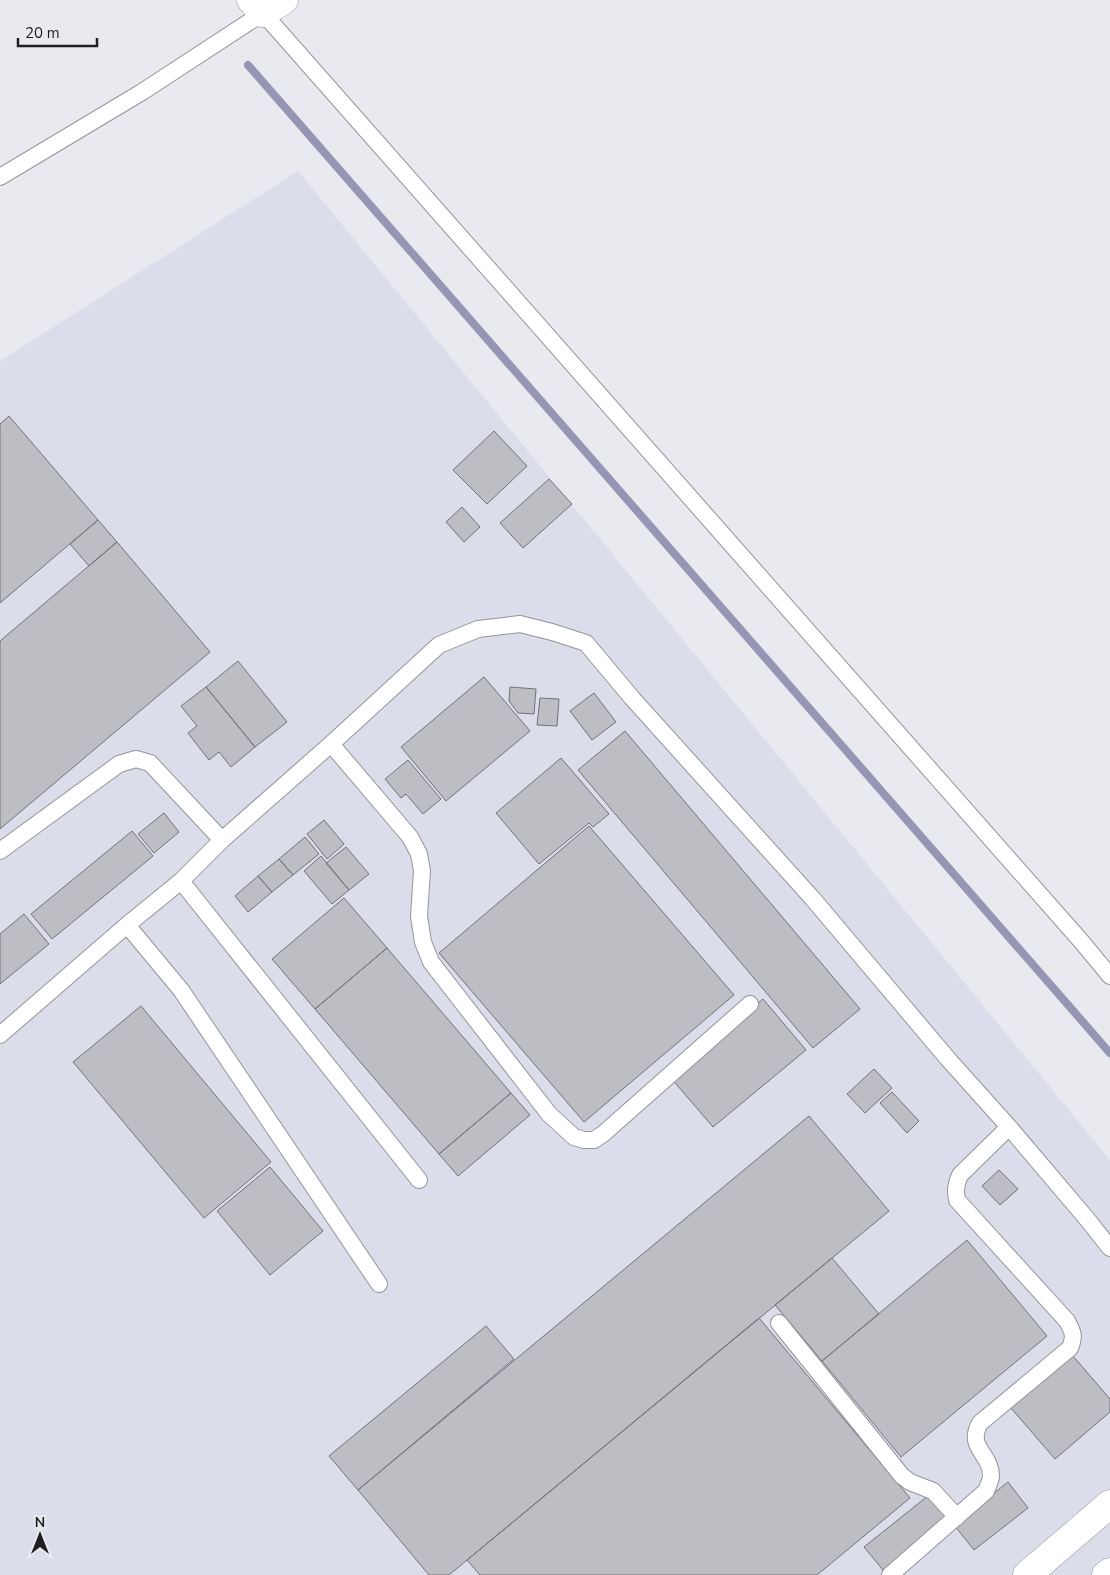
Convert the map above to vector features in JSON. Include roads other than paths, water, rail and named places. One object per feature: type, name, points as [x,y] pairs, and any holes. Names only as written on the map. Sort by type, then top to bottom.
[{"type":"street","points":[[1027,1575],[1110,1504]]},
{"type":"street","points":[[1106,1575],[1110,1572]]},
{"type":"lane","points":[[0,177],[142,92],[266,4],[1110,976]]},
{"type":"lane","points":[[0,1035],[181,881],[222,840],[439,646],[478,629],[520,624],[586,643],[632,698],[813,899],[948,1059],[1009,1127],[1110,1248]]},
{"type":"lane","points":[[331,744],[410,838],[419,854],[422,872],[419,916],[424,942],[431,962],[549,1114],[574,1137],[594,1140],[603,1134],[750,1004]]},
{"type":"lane","points":[[0,851],[119,764],[136,759],[150,763],[222,840]]},
{"type":"lane","points":[[181,881],[418,1180]]},
{"type":"lane","points":[[127,925],[181,990],[379,1284]]},
{"type":"lane","points":[[890,1575],[986,1491],[992,1477],[989,1466],[976,1441],[976,1432],[980,1424],[1070,1348],[1073,1340],[1072,1331],[1067,1321],[957,1200],[956,1184],[960,1175],[1009,1127]]},
{"type":"lane","points":[[779,1323],[902,1476],[910,1482],[933,1491],[957,1517]]},
{"type":"waterway","points":[[248,65],[1110,1053]]}]
